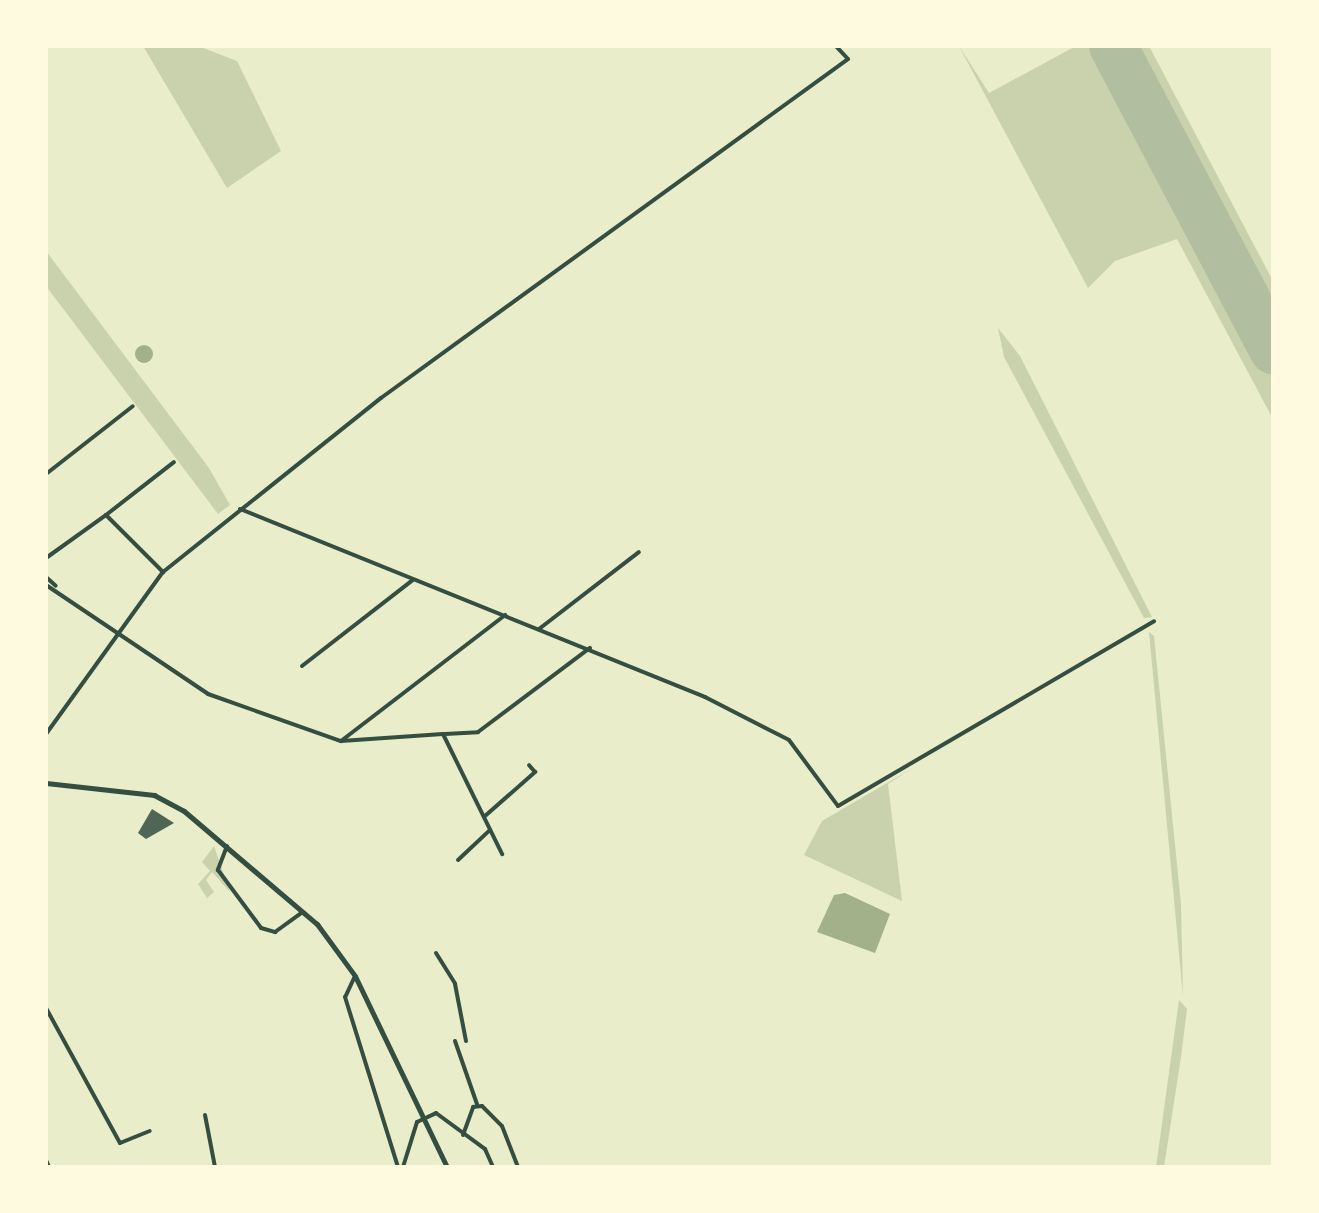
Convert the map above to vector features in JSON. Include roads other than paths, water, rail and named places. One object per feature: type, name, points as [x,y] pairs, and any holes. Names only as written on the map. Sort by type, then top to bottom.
[{"type":"main road","points":[[46,783],[154,795],[227,846],[303,912],[355,976],[447,1167]]},
{"type":"street","points":[[46,734],[163,572],[240,509],[742,129],[848,59],[836,46]]},
{"type":"street","points":[[46,474],[133,406]]},
{"type":"street","points":[[47,555],[106,515],[174,462]]},
{"type":"street","points":[[240,509],[590,648],[789,740],[838,806],[1154,621]]},
{"type":"street","points":[[106,515],[163,572]]},
{"type":"street","points":[[539,629],[639,552]]},
{"type":"street","points":[[46,577],[114,636],[188,687],[341,741],[478,732],[590,648]]},
{"type":"street","points":[[302,666],[413,580]]},
{"type":"street","points":[[46,585],[58,588]]},
{"type":"street","points":[[341,741],[505,615]]},
{"type":"street","points":[[443,734],[502,854]]},
{"type":"street","points":[[485,816],[535,772],[529,765]]},
{"type":"street","points":[[458,860],[490,830]]},
{"type":"street","points":[[227,846],[218,870],[258,925],[275,932],[303,912]]},
{"type":"street","points":[[436,953],[455,984],[466,1041]]},
{"type":"street","points":[[355,976],[345,997],[400,1167]]},
{"type":"street","points":[[46,1008],[120,1143],[150,1131]]},
{"type":"street","points":[[455,1041],[477,1104],[502,1126],[518,1167]]},
{"type":"street","points":[[463,1135],[477,1104]]},
{"type":"street","points":[[400,1167],[423,1116],[436,1113],[485,1149],[493,1167]]},
{"type":"street","points":[[205,1115],[215,1167]]},
{"type":"street","points":[[46,1160],[49,1167]]}]
